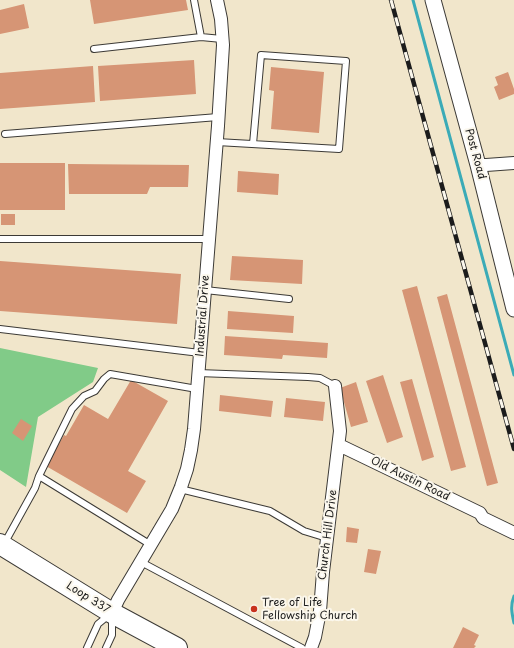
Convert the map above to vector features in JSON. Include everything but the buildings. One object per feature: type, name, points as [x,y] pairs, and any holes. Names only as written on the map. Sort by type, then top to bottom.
[{"type":"main road","name":"Loop 337","points":[[1,544],[112,613],[177,648]]},
{"type":"street","name":"Industrial Drive","points":[[112,613],[118,600],[172,509],[187,469],[191,450],[217,142],[223,45],[221,19],[217,0]]},
{"type":"street","name":"Post Road","points":[[433,0],[511,283],[514,309]]},
{"type":"street","points":[[478,165],[514,163]]},
{"type":"street","name":"Church Hill Drive","points":[[311,648],[315,637],[320,611],[327,538],[339,445],[340,431],[335,386]]},
{"type":"street","name":"Old Austin Road","points":[[339,445],[480,513],[484,518],[514,533]]},
{"type":"street","name":"Old Austin Road","points":[[480,513],[487,512],[514,525]]},
{"type":"lane","points":[[194,0],[201,38]]},
{"type":"lane","points":[[94,49],[201,38],[222,39]]},
{"type":"lane","points":[[217,142],[339,149],[346,61],[261,55],[253,144]]},
{"type":"lane","points":[[5,134],[218,116]]},
{"type":"lane","points":[[0,239],[209,239]]},
{"type":"lane","points":[[205,290],[289,299]]},
{"type":"lane","points":[[0,329],[200,354]]},
{"type":"lane","points":[[198,373],[320,378],[335,386]]},
{"type":"lane","points":[[1,544],[35,488],[39,476],[72,409],[84,396],[95,391],[110,374],[197,389]]},
{"type":"lane","points":[[39,476],[151,545]]},
{"type":"lane","points":[[180,489],[270,511],[304,531],[327,538]]},
{"type":"lane","points":[[141,562],[302,648]]},
{"type":"lane","points":[[87,648],[98,624],[112,613]]},
{"type":"lane","points":[[106,648],[112,635],[112,613]]},
{"type":"green space","points":[[0,348],[98,368],[93,382],[38,417],[26,487],[0,470]]},
{"type":"waterway","points":[[413,0],[514,375]]},
{"type":"waterway","points":[[514,596],[512,607],[514,623]]},
{"type":"railway","points":[[391,0],[514,449]]},
{"type":"place","name":"Tree of Life Fellowship Church","points":[[254,609]]}]
